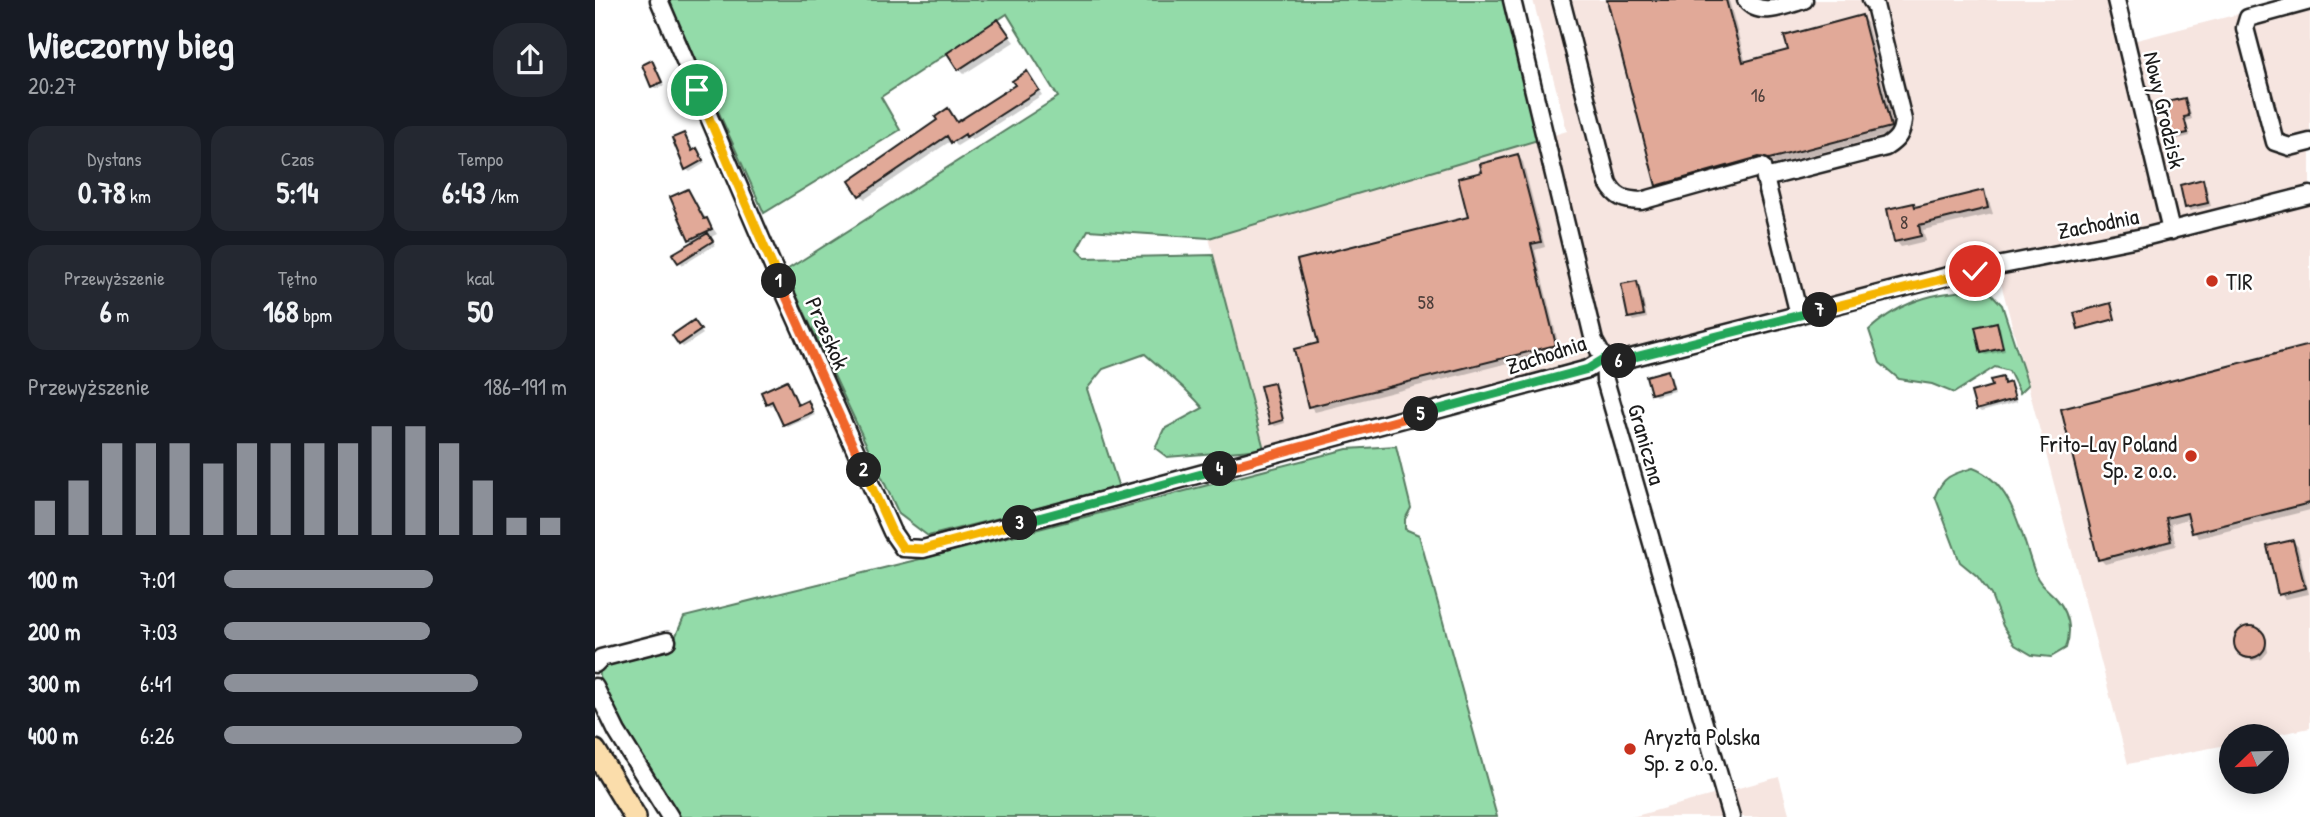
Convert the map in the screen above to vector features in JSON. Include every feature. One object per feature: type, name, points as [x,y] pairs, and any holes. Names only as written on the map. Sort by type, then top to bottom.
[{"type":"main road","points":[[595,751],[635,817]]},
{"type":"street","name":"Przeskok","points":[[659,0],[774,269],[892,532],[903,548],[923,549]]},
{"type":"street","name":"Graniczna","points":[[1512,0],[1594,341],[1604,359],[1605,380],[1731,817]]},
{"type":"street","points":[[1561,0],[1608,183],[1615,195],[1625,200],[1641,201],[1762,167],[1799,315]]},
{"type":"street","points":[[1746,0],[1751,6],[1763,10],[1804,0]]},
{"type":"street","points":[[1765,178],[1886,147],[1896,141],[1902,130],[1903,120],[1875,5],[1871,0]]},
{"type":"street","name":"Nowy Grodzisk","points":[[2116,0],[2171,231]]},
{"type":"street","points":[[2310,1],[2248,18],[2245,28],[2275,142],[2290,147],[2310,142]]},
{"type":"street","name":"Zachodnia","points":[[923,549],[1588,369],[1604,359],[1619,361],[1952,275],[2171,231],[2310,195]]},
{"type":"street","points":[[595,664],[601,657],[667,641]]},
{"type":"street","points":[[595,687],[617,732],[670,817]]},
{"type":"shaded area","points":[[1533,0],[2109,0],[2133,41],[2293,0],[2310,0],[2310,728],[2289,732],[2289,724],[2219,724],[2219,746],[2128,764],[1994,257],[1264,449],[1209,238],[1567,131]]},
{"type":"shaded area","name":"Aryzta Polska Sp. z o.o.","points":[[1779,777],[1790,817],[1632,817]]},
{"type":"green space","points":[[668,0],[1504,0],[1541,139],[1209,238],[1088,230],[1077,250],[1085,258],[1213,255],[1264,449],[1167,457],[1155,448],[1164,429],[1203,408],[1145,354],[1103,369],[1087,389],[1119,488],[928,536],[899,514],[785,271],[1058,97],[1007,14],[881,97],[900,130],[764,213]]},
{"type":"green space","points":[[1988,290],[2002,305],[2028,385],[2020,393],[2009,371],[1995,367],[1954,393],[1932,384],[1899,379],[1880,363],[1869,330],[1896,310],[1940,294]]},
{"type":"green space","points":[[1396,446],[1411,508],[1405,519],[1405,529],[1419,535],[1497,817],[681,817],[651,774],[601,680],[600,670],[604,663],[671,647],[684,617],[965,548],[1347,449]]},
{"type":"green space","points":[[1973,468],[1987,475],[2007,498],[2037,577],[2060,603],[2066,615],[2069,635],[2066,648],[2051,657],[2032,655],[2015,645],[2003,626],[1991,595],[1977,576],[1960,562],[1935,496],[1950,476]]},
{"type":"building","points":[[1607,0],[1726,0],[1743,62],[1788,50],[1784,36],[1862,15],[1891,127],[1769,159],[1759,157],[1656,186]]},
{"type":"building","points":[[998,19],[1010,36],[958,70],[947,53]]},
{"type":"building","points":[[652,60],[662,82],[651,87],[642,65]]},
{"type":"building","points":[[1027,71],[1039,90],[966,137],[965,134],[951,143],[947,136],[859,196],[849,181],[937,120],[935,117],[948,108],[957,122],[1015,85],[1012,81]]},
{"type":"building","points":[[2185,98],[2189,116],[2184,117],[2188,133],[2169,137],[2162,103]]},
{"type":"building","points":[[684,133],[692,151],[697,148],[703,160],[685,170],[672,138]]},
{"type":"building","points":[[1518,154],[1541,242],[1531,244],[1556,345],[1308,407],[1294,349],[1318,343],[1297,260],[1468,217],[1458,178],[1482,172],[1480,164]]},
{"type":"building","points":[[2203,179],[2208,203],[2185,208],[2180,185]]},
{"type":"building","points":[[688,189],[712,229],[689,240],[670,197]]},
{"type":"building","points":[[1984,190],[1988,208],[1919,225],[1921,236],[1894,242],[1887,209],[1914,203],[1915,207]]},
{"type":"building","points":[[708,233],[713,241],[678,263],[672,254]]},
{"type":"building","points":[[1637,281],[1644,315],[1628,318],[1621,284]]},
{"type":"building","points":[[2111,303],[2115,319],[2078,329],[2074,313]]},
{"type":"building","points":[[694,320],[701,330],[679,345],[672,335]]},
{"type":"building","points":[[1997,322],[2003,348],[1981,353],[1975,327]]},
{"type":"building","name":"Frito-Lay Poland Sp. z o.o.","points":[[2310,345],[2310,503],[2192,533],[2187,513],[2166,518],[2171,541],[2098,560],[2061,409]]},
{"type":"building","points":[[1668,370],[1673,388],[1651,394],[1646,376]]},
{"type":"building","points":[[2003,377],[2004,384],[2010,382],[2015,399],[1976,410],[1971,392],[1992,386],[1990,380]]},
{"type":"building","points":[[787,380],[798,405],[808,400],[813,412],[783,425],[772,401],[766,404],[761,392]]},
{"type":"building","points":[[1274,383],[1283,420],[1270,424],[1260,386]]},
{"type":"building","points":[[2293,540],[2305,588],[2278,595],[2267,546]]},
{"type":"building","points":[[2250,626],[2261,631],[2266,642],[2261,653],[2250,658],[2239,653],[2234,642],[2239,631]]},
{"type":"place","name":"TIR","points":[[2212,281]]},
{"type":"place","name":"Frito-Lay Poland Sp. z o.o.","points":[[2191,456]]},
{"type":"place","name":"Aryzta Polska Sp. z o.o.","points":[[1630,749]]},
{"type":"route","points":[[697,90],[892,532],[903,548],[923,549],[1588,369],[1604,359],[1619,361],[1975,271]]}]
